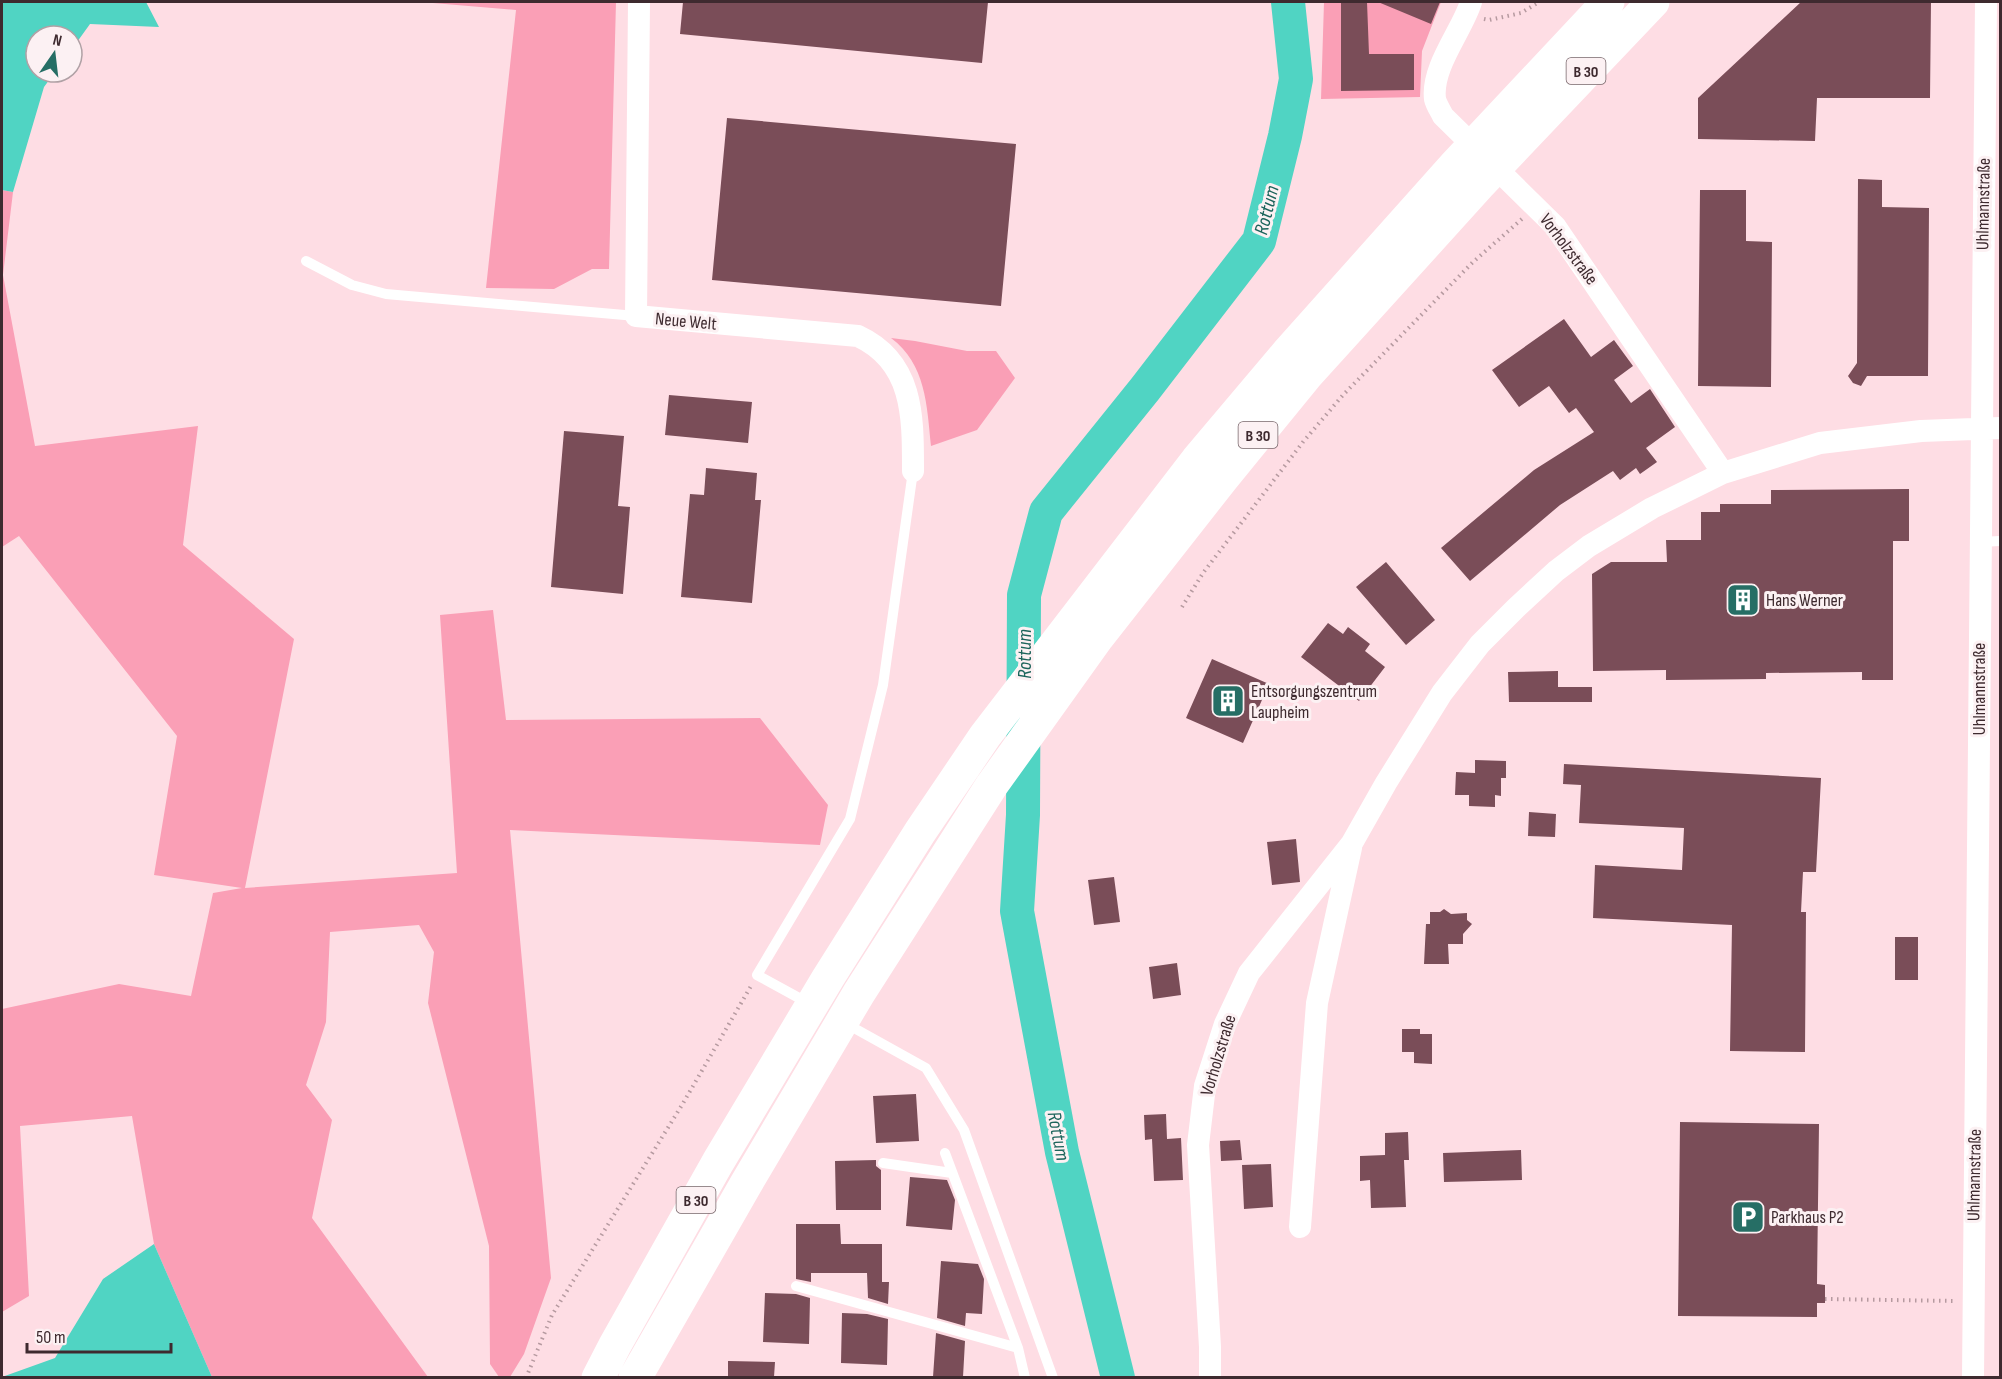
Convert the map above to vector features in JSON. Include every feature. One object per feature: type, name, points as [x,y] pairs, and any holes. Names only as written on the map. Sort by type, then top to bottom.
[{"type":"highway","name":"B 30","points":[[635,1377],[822,1024],[828,978],[920,832],[985,736],[1213,442],[1289,351],[1467,175],[1507,131],[1608,2]]},
{"type":"highway","name":"B 30","points":[[1507,131],[1653,2]]},
{"type":"highway","name":"B 30","points":[[598,1377],[718,1162],[822,1024],[859,993],[992,785],[1098,637],[1222,478],[1467,175]]},
{"type":"street","name":"Neue Welt","points":[[639,2],[636,316],[858,336],[874,344],[889,359],[902,378],[910,414],[913,471]]},
{"type":"street","name":"Uhlmannstraße","points":[[1973,1377],[1990,542],[1991,428],[1986,2]]},
{"type":"street","name":"Vorholzstraße","points":[[1469,8],[1440,70],[1435,86],[1435,101],[1443,116],[1555,226],[1723,473]]},
{"type":"street","name":"Vorholzstraße","points":[[1210,1377],[1198,1145],[1205,1086],[1225,1024],[1249,973],[1352,843],[1442,693],[1480,644],[1556,571],[1589,546],[1652,508],[1723,473],[1820,443],[1921,431],[1991,428]]},
{"type":"street","name":"Vorholzstraße","points":[[1300,1227],[1317,1004],[1352,843]]},
{"type":"lane","points":[[306,261],[352,285],[386,294],[636,316]]},
{"type":"lane","points":[[913,471],[883,685],[850,819],[757,975],[822,1024],[926,1068],[964,1130],[1053,1377]]},
{"type":"lane","points":[[945,1153],[1018,1348],[1025,1377]]},
{"type":"lane","points":[[883,1163],[952,1173]]},
{"type":"lane","points":[[796,1286],[1018,1348]]},
{"type":"path","points":[[1469,8],[1489,20],[1521,13],[1539,2]]},
{"type":"path","points":[[1182,607],[1203,573],[1302,442],[1343,395],[1473,262],[1536,207]]},
{"type":"path","points":[[526,1377],[552,1315],[682,1105],[757,975]]},
{"type":"path","points":[[1825,1299],[1973,1302]]},
{"type":"shaded area","points":[[2,2],[146,2],[159,27],[90,24],[84,32],[84,24],[24,24],[24,84],[46,84],[13,192],[2,190]]},
{"type":"shaded area","points":[[421,2],[616,2],[609,269],[592,269],[554,289],[486,288],[516,10]]},
{"type":"shaded area","points":[[1324,2],[1441,2],[1422,51],[1420,97],[1321,99]]},
{"type":"shaded area","points":[[2,190],[13,192],[3,275],[35,446],[198,426],[183,545],[294,639],[245,888],[457,873],[440,615],[493,610],[506,720],[760,718],[828,805],[820,845],[510,830],[551,1278],[524,1354],[510,1377],[499,1377],[490,1364],[489,1246],[428,1003],[434,952],[419,925],[330,932],[326,1022],[306,1085],[332,1120],[312,1218],[428,1377],[212,1377],[154,1244],[132,1116],[20,1126],[29,1296],[2,1312],[2,1009],[119,984],[191,996],[213,893],[242,888],[154,875],[177,736],[19,536],[2,547]]},
{"type":"shaded area","points":[[891,338],[967,351],[996,351],[1015,378],[977,430],[931,446],[926,401],[918,373],[903,348]]},
{"type":"shaded area","points":[[154,1244],[212,1377],[2,1377],[55,1358],[103,1279]]},
{"type":"building","points":[[683,2],[988,2],[982,63],[680,34]]},
{"type":"building","points":[[1341,2],[1367,2],[1369,54],[1414,54],[1414,90],[1341,91]]},
{"type":"building","points":[[1378,2],[1440,2],[1431,24]]},
{"type":"building","points":[[1801,2],[1931,2],[1930,98],[1817,98],[1815,141],[1698,139],[1698,98]]},
{"type":"building","points":[[727,118],[1016,144],[1001,306],[712,280]]},
{"type":"building","points":[[1858,179],[1882,180],[1882,207],[1929,208],[1928,376],[1867,376],[1861,386],[1853,383],[1848,376],[1857,363]]},
{"type":"building","points":[[1700,190],[1746,190],[1746,241],[1772,242],[1771,387],[1698,386]]},
{"type":"building","points":[[1564,319],[1591,357],[1614,340],[1633,366],[1614,380],[1631,403],[1650,389],[1675,427],[1646,448],[1657,462],[1640,474],[1636,468],[1620,480],[1613,471],[1560,505],[1470,581],[1441,548],[1534,470],[1594,432],[1576,408],[1569,413],[1549,386],[1519,407],[1492,370]]},
{"type":"building","points":[[669,395],[752,402],[748,443],[665,435]]},
{"type":"building","points":[[564,431],[624,436],[618,506],[630,507],[623,594],[551,587]]},
{"type":"building","points":[[706,468],[757,473],[755,500],[761,500],[752,603],[681,597],[690,494],[704,495]]},
{"type":"building","name":"Hans Werner","points":[[1909,489],[1909,541],[1893,541],[1893,680],[1862,680],[1862,672],[1766,673],[1766,679],[1666,680],[1666,670],[1593,671],[1592,574],[1611,562],[1667,562],[1666,540],[1701,540],[1701,512],[1720,512],[1720,504],[1771,504],[1771,490]]},
{"type":"building","points":[[1386,562],[1435,620],[1406,645],[1356,587]]},
{"type":"building","points":[[1328,623],[1343,634],[1348,627],[1370,644],[1365,651],[1385,667],[1359,701],[1301,657]]},
{"type":"building","name":"Entsorgungszentrum Laupheim","points":[[1212,659],[1269,684],[1243,743],[1186,718]]},
{"type":"building","points":[[1558,671],[1558,687],[1592,687],[1592,702],[1509,702],[1508,672]]},
{"type":"building","points":[[1475,760],[1506,761],[1506,778],[1501,778],[1501,796],[1495,795],[1495,807],[1469,806],[1469,795],[1455,795],[1456,772],[1475,773]]},
{"type":"building","points":[[1564,764],[1821,778],[1816,872],[1803,872],[1801,912],[1806,912],[1805,1052],[1730,1051],[1732,925],[1593,918],[1595,865],[1682,870],[1684,828],[1579,823],[1581,785],[1563,784]]},
{"type":"building","points":[[1529,812],[1556,814],[1555,837],[1528,836]]},
{"type":"building","points":[[1296,839],[1300,882],[1272,885],[1267,842]]},
{"type":"building","points":[[1114,877],[1120,922],[1094,925],[1088,880]]},
{"type":"building","points":[[1444,909],[1451,914],[1467,913],[1467,920],[1472,924],[1463,934],[1463,944],[1448,944],[1449,964],[1424,964],[1426,924],[1430,924],[1430,912],[1440,912]]},
{"type":"building","points":[[1895,937],[1918,937],[1918,980],[1895,980]]},
{"type":"building","points":[[1177,963],[1181,995],[1153,999],[1149,967]]},
{"type":"building","points":[[1402,1029],[1420,1029],[1420,1034],[1432,1034],[1432,1064],[1414,1063],[1414,1052],[1402,1052]]},
{"type":"building","points":[[916,1094],[919,1141],[876,1143],[873,1096]]},
{"type":"building","points":[[1166,1114],[1167,1139],[1181,1138],[1183,1180],[1154,1181],[1152,1139],[1145,1140],[1144,1115]]},
{"type":"building","name":"Parkhaus P2","points":[[1680,1122],[1819,1124],[1817,1284],[1825,1285],[1825,1303],[1817,1303],[1817,1317],[1678,1316]]},
{"type":"building","points":[[1408,1132],[1409,1160],[1404,1160],[1406,1207],[1371,1208],[1370,1180],[1360,1181],[1360,1156],[1385,1155],[1385,1133]]},
{"type":"building","points":[[1240,1140],[1242,1160],[1221,1161],[1220,1141]]},
{"type":"building","points":[[1521,1150],[1522,1180],[1444,1182],[1443,1153]]},
{"type":"building","points":[[876,1160],[876,1166],[881,1170],[881,1210],[836,1210],[835,1161]]},
{"type":"building","points":[[1271,1164],[1273,1207],[1244,1209],[1242,1165]]},
{"type":"building","points":[[910,1177],[947,1180],[955,1200],[952,1230],[906,1226]]},
{"type":"building","points":[[796,1224],[840,1224],[841,1244],[882,1244],[882,1282],[889,1282],[888,1304],[868,1298],[867,1273],[811,1273],[811,1282],[796,1279]]},
{"type":"building","points":[[941,1261],[978,1264],[984,1279],[982,1314],[966,1313],[965,1326],[937,1318]]},
{"type":"building","points":[[765,1293],[796,1294],[810,1298],[809,1344],[763,1342]]},
{"type":"building","points":[[842,1313],[867,1314],[888,1319],[887,1365],[841,1363]]},
{"type":"building","points":[[936,1333],[965,1341],[963,1377],[933,1377]]},
{"type":"building","points":[[728,1361],[775,1362],[774,1377],[728,1377]]},
{"type":"waterway","name":"Rottum","points":[[1118,1378],[1062,1152],[1017,911],[1023,815],[1024,595],[1046,512],[1145,389],[1259,241],[1285,136],[1296,79],[1288,2]]},
{"type":"place","name":"Hans Werner","points":[[1743,600]]},
{"type":"place","name":"Entsorgungszentrum Laupheim","points":[[1228,701]]},
{"type":"place","name":"Parkhaus P2","points":[[1748,1217]]}]
